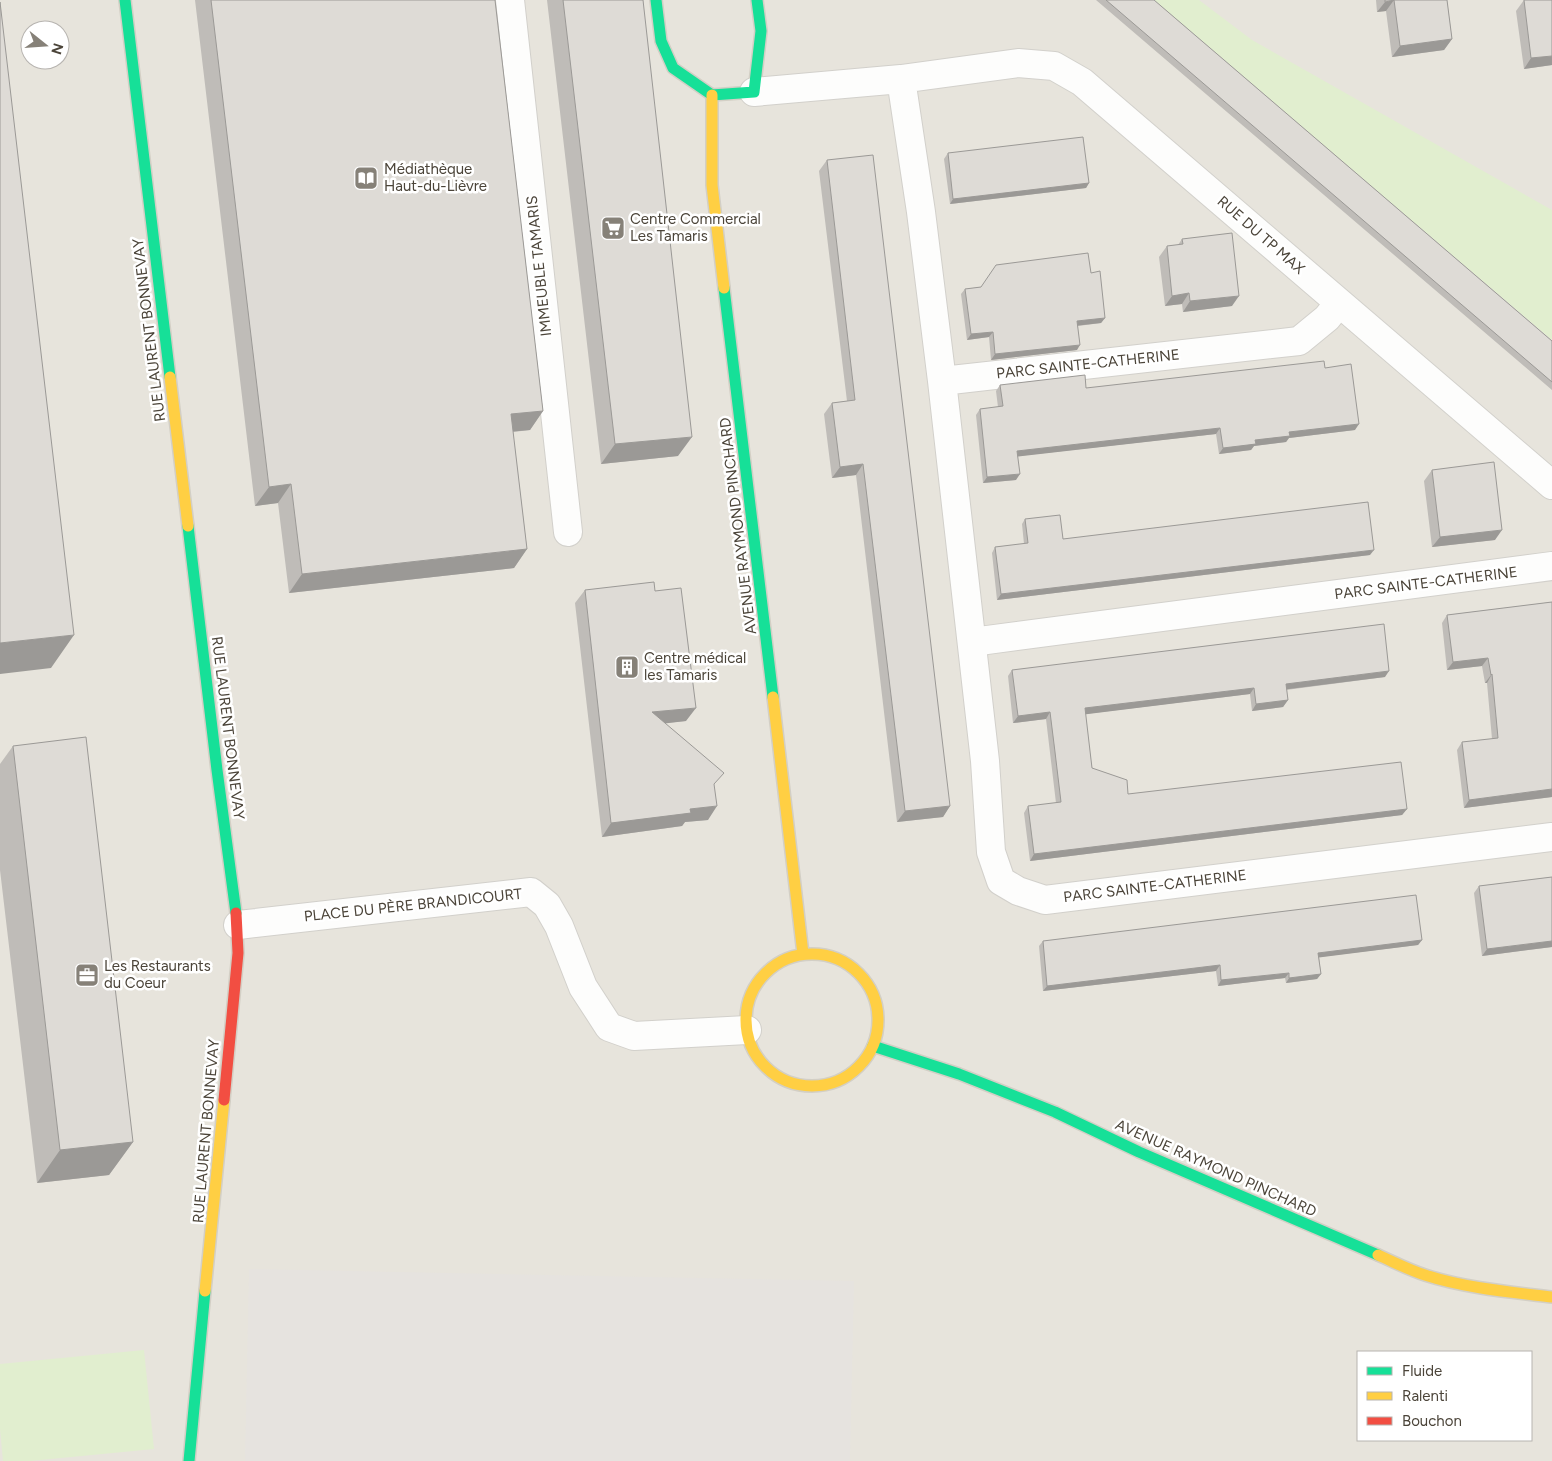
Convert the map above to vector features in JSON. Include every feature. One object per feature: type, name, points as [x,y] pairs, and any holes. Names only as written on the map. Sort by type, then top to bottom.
[{"type":"street","name":"RUE LAURENT BONNEVAY","points":[[125,0],[217,770],[238,925],[237,963],[189,1461]]},
{"type":"street","name":"IMMEUBLE TAMARIS","points":[[510,0],[568,532]]},
{"type":"street","points":[[656,0],[661,41],[673,68],[712,95],[901,80]]},
{"type":"street","points":[[754,92],[761,31],[757,0]]},
{"type":"street","name":"RUE DU TP MAX","points":[[901,80],[1018,63],[1054,66],[1082,82],[1552,485]]},
{"type":"street","name":"PARC SAINTE-CATHERINE","points":[[901,80],[921,212],[942,381],[985,760],[991,852],[1001,881],[1018,892],[1045,900],[1552,837]]},
{"type":"street","name":"AVENUE RAYMOND PINCHARD","points":[[712,95],[712,185],[803,954]]},
{"type":"street","name":"PARC SAINTE-CATHERINE","points":[[942,381],[1299,341],[1327,318],[1340,303]]},
{"type":"street","name":"PARC SAINTE-CATHERINE","points":[[972,642],[1552,566]]},
{"type":"street","name":"PLACE DU PÈRE BRANDICOURT","points":[[238,925],[531,892],[547,905],[559,926],[583,987],[609,1027],[634,1036],[747,1030]]},
{"type":"street","points":[[803,954],[824,954],[842,960],[858,972],[871,988],[877,1007],[878,1027],[873,1046],[863,1062],[848,1074],[832,1082],[813,1086],[795,1083],[777,1076],[763,1064],[753,1048],[747,1030],[748,1004],[759,980],[779,962],[803,954]]},
{"type":"street","name":"AVENUE RAYMOND PINCHARD","points":[[873,1046],[959,1074],[1046,1109],[1139,1152],[1425,1275],[1467,1286],[1552,1297]]},
{"type":"shaded area","points":[[0,0],[1552,0],[1552,1461],[0,1461]]},
{"type":"shaded area","points":[[249,1269],[854,1281],[850,1461],[245,1461]]},
{"type":"green space","points":[[1152,0],[1199,0],[1252,40],[1552,210],[1552,340]]},
{"type":"green space","points":[[144,1350],[154,1449],[30,1461],[3,1461],[0,1429],[0,1364]]},
{"type":"building","points":[[211,0],[495,0],[543,411],[511,414],[527,549],[302,574],[291,484],[269,487]]},
{"type":"building","name":"Centre Commercial Les Tamaris","points":[[563,0],[643,0],[692,437],[615,444]]},
{"type":"building","points":[[1106,0],[1154,0],[1552,341],[1552,382]]},
{"type":"building","points":[[1394,0],[1447,0],[1452,39],[1400,46]]},
{"type":"building","points":[[1524,0],[1552,0],[1552,56],[1531,58]]},
{"type":"building","points":[[0,2],[74,635],[0,643]]},
{"type":"building","points":[[1083,137],[1089,183],[953,199],[948,153]]},
{"type":"building","points":[[873,155],[950,806],[905,811],[863,464],[840,467],[832,403],[855,400],[827,160]]},
{"type":"building","points":[[1232,233],[1239,296],[1190,301],[1189,293],[1172,296],[1167,246],[1183,244],[1182,239]]},
{"type":"building","points":[[1088,253],[1091,273],[1100,271],[1105,318],[1077,321],[1080,345],[995,354],[993,332],[971,334],[965,289],[981,287],[996,265]]},
{"type":"building","points":[[1324,361],[1325,368],[1351,364],[1359,424],[1289,432],[1290,436],[1255,440],[1256,444],[1223,448],[1220,428],[1017,451],[1020,474],[987,477],[980,409],[1003,406],[1000,385],[1085,375],[1086,388]]},
{"type":"building","points":[[1494,462],[1502,530],[1440,537],[1432,470]]},
{"type":"building","points":[[1368,502],[1374,550],[1001,594],[995,547],[1028,543],[1025,519],[1060,515],[1063,539]]},
{"type":"building","points":[[654,582],[655,591],[681,588],[696,708],[652,712],[724,773],[714,784],[717,806],[690,809],[691,813],[611,823],[585,590]]},
{"type":"building","points":[[1552,602],[1552,789],[1469,800],[1462,742],[1498,738],[1492,674],[1488,658],[1453,662],[1447,615]]},
{"type":"building","points":[[1384,624],[1389,671],[1286,684],[1288,700],[1256,704],[1254,688],[1085,708],[1092,768],[1127,780],[1128,794],[1401,762],[1407,809],[1034,854],[1028,806],[1061,802],[1050,712],[1018,716],[1012,670]]},
{"type":"building","points":[[86,737],[133,1142],[60,1150],[13,746]]},
{"type":"building","points":[[1552,877],[1552,941],[1487,949],[1479,886]]},
{"type":"building","points":[[1416,895],[1422,940],[1318,953],[1321,974],[1289,978],[1289,973],[1221,980],[1220,965],[1047,986],[1043,941]]},
{"type":"traffic: fast","points":[[125,0],[170,377]]},
{"type":"traffic: fast","points":[[656,0],[661,41],[673,68],[712,95],[754,92],[761,31],[757,0]]},
{"type":"traffic: fast","points":[[724,288],[773,697]]},
{"type":"traffic: fast","points":[[188,526],[236,913]]},
{"type":"traffic: fast","points":[[873,1046],[959,1074],[1055,1112],[1139,1152],[1378,1255]]},
{"type":"traffic: fast","points":[[189,1461],[205,1291]]},
{"type":"traffic: slow","points":[[712,95],[712,185],[724,288]]},
{"type":"traffic: slow","points":[[170,377],[188,526]]},
{"type":"traffic: slow","points":[[773,697],[803,954]]},
{"type":"traffic: slow","points":[[812,954],[837,959],[848,965],[858,974],[867,984],[873,995],[878,1020],[873,1045],[867,1056],[858,1066],[848,1075],[837,1081],[812,1086],[787,1081],[776,1075],[766,1066],[757,1056],[751,1045],[746,1020],[751,995],[757,984],[766,974],[776,965],[787,959],[812,954]]},
{"type":"traffic: slow","points":[[205,1291],[224,1100]]},
{"type":"traffic: slow","points":[[1378,1255],[1413,1271],[1456,1283],[1552,1297]]},
{"type":"traffic: jam","points":[[224,1100],[238,953],[236,913]]},
{"type":"place","name":"Médiathèque Haut-du-Lièvre","points":[[366,178]]},
{"type":"place","name":"Centre Commercial Les Tamaris","points":[[613,228]]},
{"type":"place","name":"Centre médical les Tamaris","points":[[627,667]]},
{"type":"place","name":"Les Restaurants du Coeur","points":[[87,975]]}]
